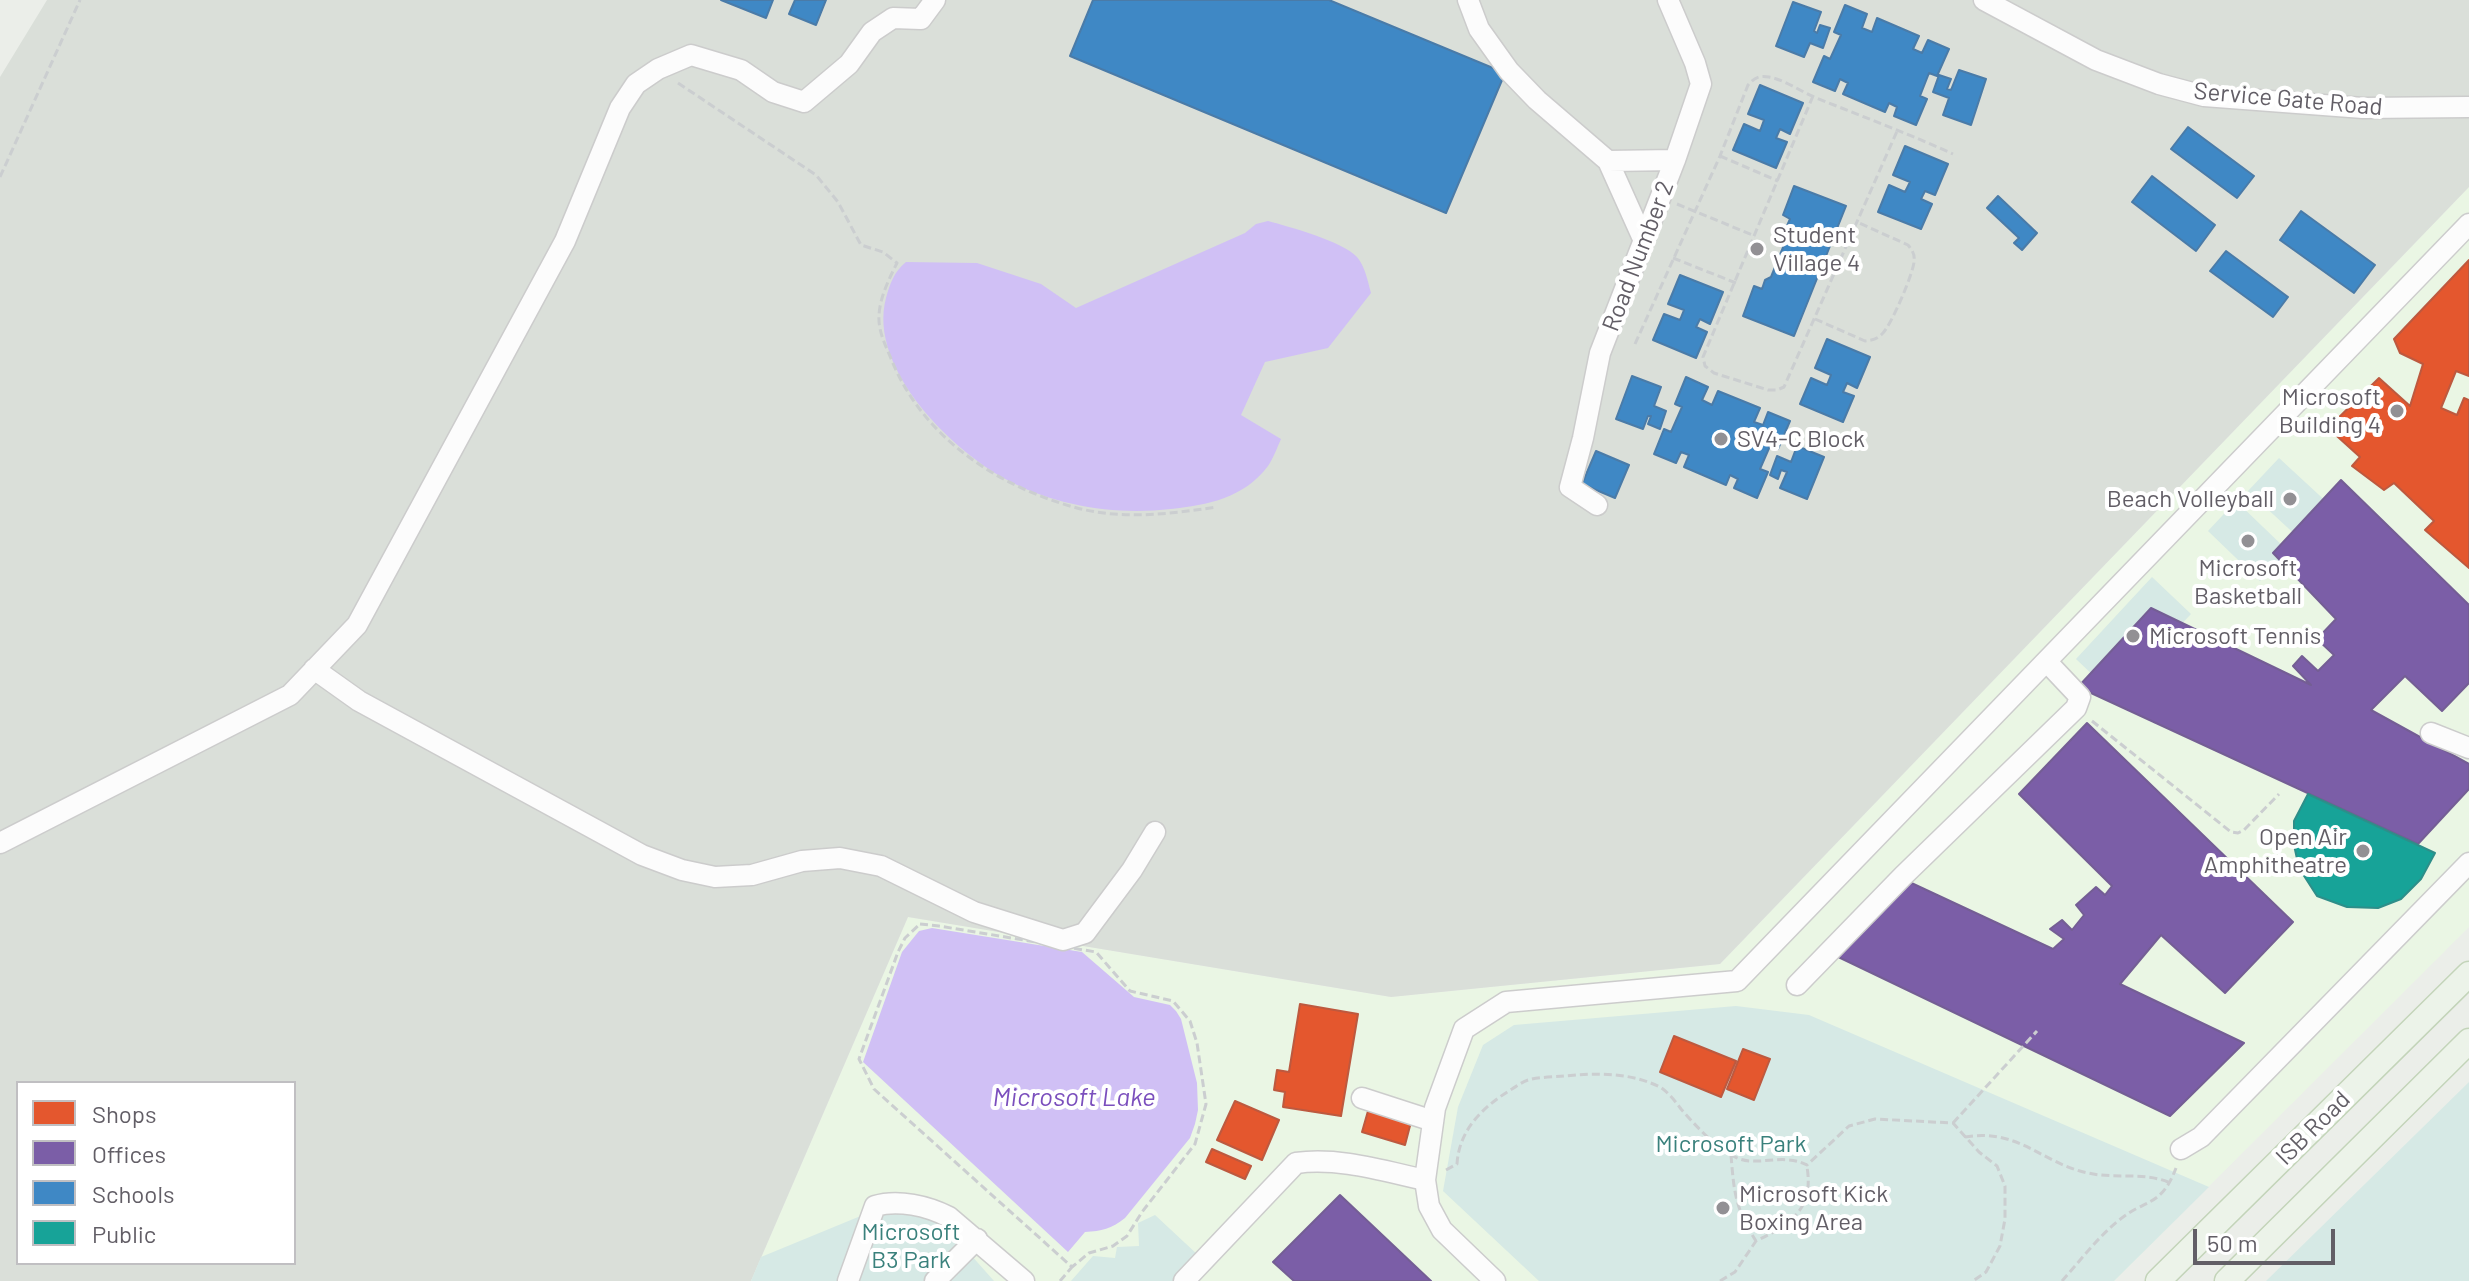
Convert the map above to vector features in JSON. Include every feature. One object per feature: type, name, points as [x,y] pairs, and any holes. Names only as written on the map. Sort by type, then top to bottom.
[{"type":"main road","name":"ISB Road","points":[[2158,1281],[2469,974]]},
{"type":"main road","name":"ISB Road","points":[[2227,1281],[2469,1041]]},
{"type":"lane","points":[[0,843],[290,695],[357,625],[565,241],[620,108],[636,84],[658,69],[691,55],[741,70],[773,92],[804,102],[849,64],[872,32],[893,18],[921,19],[935,0]]},
{"type":"lane","points":[[1468,0],[1479,29],[1509,71],[1537,100],[1608,161],[1644,241]]},
{"type":"lane","name":"Road Number 2","points":[[1597,505],[1570,487],[1600,353],[1701,84],[1668,0]]},
{"type":"lane","name":"Service Gate Road","points":[[1984,0],[2096,60],[2159,84],[2204,96],[2363,108],[2469,107]]},
{"type":"lane","points":[[1608,161],[1675,160]]},
{"type":"lane","points":[[1495,1281],[1442,1230],[1429,1206],[1425,1180],[1435,1108],[1464,1029],[1506,1002],[1737,981],[2469,224]]},
{"type":"lane","points":[[1797,985],[1903,876],[2076,708],[2080,697],[2047,662]]},
{"type":"lane","points":[[314,669],[359,701],[642,855],[682,870],[715,877],[752,875],[802,861],[840,858],[881,866],[974,912],[1063,940],[1085,933],[1132,870],[1155,832]]},
{"type":"lane","points":[[2431,733],[2469,748]]},
{"type":"lane","points":[[2181,1149],[2201,1137],[2469,863]]},
{"type":"lane","points":[[1362,1098],[1433,1121]]},
{"type":"lane","points":[[1184,1281],[1296,1163],[1348,1164],[1425,1180]]},
{"type":"lane","points":[[848,1281],[875,1206],[885,1203],[936,1210],[949,1217],[1024,1281]]},
{"type":"lane","points":[[935,1281],[977,1239]]},
{"type":"path","points":[[0,177],[80,0]]},
{"type":"path","points":[[658,69],[816,175],[838,202],[861,245],[883,252],[897,263],[881,300],[880,333],[898,375],[925,414],[949,442],[978,465],[1020,488],[1091,511],[1142,516],[1217,507]]},
{"type":"path","points":[[1635,344],[1720,156],[1748,85],[1755,78],[1765,76],[1776,79],[1953,154]]},
{"type":"path","points":[[1813,96],[1703,357],[1708,370],[1714,373],[1768,390],[1784,387],[1898,129]]},
{"type":"path","points":[[1720,156],[1778,181]]},
{"type":"path","points":[[1695,211],[1755,236]]},
{"type":"path","points":[[1814,319],[1865,341],[1874,340],[1888,327],[1912,271],[1914,252],[1908,245],[1857,222]]},
{"type":"path","points":[[1673,258],[1736,283]]},
{"type":"path","points":[[2076,708],[2231,832],[2244,830],[2279,794]]},
{"type":"path","points":[[1060,1281],[1089,1253],[1113,1246],[1127,1236],[1195,1144],[1206,1104],[1197,1043],[1190,1021],[1173,1001],[1130,991],[1096,952],[920,924],[905,938],[898,952],[859,1059],[874,1089],[1072,1267]]},
{"type":"path","points":[[1953,1123],[2037,1031]]},
{"type":"path","points":[[1425,1180],[1457,1164],[1465,1133],[1476,1117],[1526,1080],[1605,1073],[1639,1079],[1663,1089],[1699,1129],[1739,1159],[1795,1159],[1807,1165]]},
{"type":"path","points":[[1807,1165],[1849,1126],[1875,1119],[1953,1123],[1979,1152],[1997,1166],[2005,1186],[2005,1219],[2000,1246],[1986,1272],[1973,1281]]},
{"type":"path","points":[[1965,1137],[1982,1134],[2007,1138],[2029,1146],[2070,1169],[2092,1174],[2155,1177],[2168,1182]]},
{"type":"path","points":[[2062,1281],[2115,1222],[2132,1210],[2153,1202],[2165,1191],[2175,1173],[2181,1149]]},
{"type":"path","points":[[1731,1155],[1740,1216],[1756,1241]]},
{"type":"path","points":[[1720,1281],[1735,1272],[1756,1241],[1794,1219],[1805,1204],[1809,1183],[1807,1165]]},
{"type":"shaded area","points":[[47,0],[2469,0],[2469,187],[1720,964],[1391,997],[908,917],[751,1281],[0,1281],[0,77]]},
{"type":"shaded area","points":[[2469,187],[2469,927],[2114,1281],[751,1281],[908,917],[1391,997],[1720,964]]},
{"type":"green space","name":"Beach Volleyball","points":[[2279,458],[2332,507],[2301,540],[2248,491]]},
{"type":"green space","name":"Microsoft Basketball","points":[[2236,501],[2288,551],[2260,581],[2208,531]]},
{"type":"green space","name":"Microsoft Tennis","points":[[2152,577],[2191,614],[2114,695],[2076,659]]},
{"type":"green space","name":"Microsoft Park","points":[[1736,1006],[1809,1015],[2209,1187],[2114,1281],[1539,1281],[1443,1191],[1458,1107],[1483,1045],[1514,1025]]},
{"type":"green space","points":[[2469,1082],[2469,1281],[2266,1281]]},
{"type":"green space","name":"Microsoft B3 Park","points":[[930,1209],[994,1281],[751,1281],[761,1257],[863,1215]]},
{"type":"green space","points":[[1155,1215],[1199,1256],[1175,1281],[1071,1281],[1093,1256],[1115,1258],[1117,1247],[1139,1246],[1138,1223]]},
{"type":"water","points":[[1268,221],[1315,235],[1350,251],[1362,265],[1371,293],[1328,348],[1265,362],[1241,415],[1281,439],[1270,463],[1258,477],[1237,493],[1224,498],[1185,507],[1130,511],[1069,503],[1030,491],[988,469],[941,430],[902,380],[890,353],[884,325],[886,298],[893,278],[906,262],[977,263],[1041,284],[1076,308]]},
{"type":"water","name":"Microsoft Lake","points":[[932,928],[1082,952],[1134,997],[1170,1005],[1181,1019],[1197,1083],[1198,1110],[1190,1138],[1125,1218],[1106,1229],[1085,1232],[1068,1252],[863,1062],[902,952],[919,931]]},
{"type":"building: Shops","name":"Microsoft Building 4","points":[[2469,260],[2469,376],[2456,371],[2441,408],[2457,415],[2464,398],[2469,400],[2469,568],[2425,530],[2434,521],[2394,483],[2384,490],[2352,466],[2360,457],[2328,428],[2379,378],[2410,406],[2423,364],[2400,353],[2394,339]]},
{"type":"building: Shops","points":[[1300,1004],[1358,1014],[1341,1116],[1283,1107],[1285,1092],[1274,1090],[1277,1070],[1289,1072]]},
{"type":"building: Shops","points":[[1674,1036],[1736,1061],[1721,1097],[1660,1072]]},
{"type":"building: Shops","points":[[1743,1049],[1770,1059],[1754,1100],[1727,1089]]},
{"type":"building: Shops","points":[[1235,1101],[1279,1120],[1262,1160],[1217,1140]]},
{"type":"building: Shops","points":[[1368,1111],[1411,1122],[1405,1145],[1362,1132]]},
{"type":"building: Shops","points":[[1212,1149],[1251,1166],[1245,1179],[1206,1162]]},
{"type":"building: Offices","points":[[2341,480],[2469,605],[2469,683],[2442,711],[2405,676],[2371,710],[2469,764],[2469,789],[2418,844],[2078,687],[2151,608],[2311,685],[2293,666],[2302,656],[2318,671],[2334,655],[2317,639],[2336,619],[2273,553]]},
{"type":"building: Offices","points":[[2087,723],[2293,922],[2225,993],[2161,935],[2120,984],[2244,1043],[2170,1116],[1832,954],[1905,880],[2053,949],[2064,939],[2050,929],[2062,920],[2072,930],[2084,915],[2076,905],[2096,887],[2105,895],[2112,886],[2019,794]]},
{"type":"building: Offices","points":[[1340,1195],[1431,1281],[1294,1281],[1273,1262]]},
{"type":"building: Schools","points":[[721,0],[773,0],[766,18]]},
{"type":"building: Schools","points":[[795,0],[826,0],[816,25],[789,14]]},
{"type":"building: Schools","points":[[1093,0],[1329,0],[1505,73],[1446,213],[1070,56]]},
{"type":"building: Schools","points":[[1793,2],[1821,12],[1814,31],[1817,33],[1820,25],[1830,28],[1823,48],[1810,43],[1804,57],[1776,46]]},
{"type":"building: Schools","points":[[1845,5],[1867,14],[1862,28],[1872,32],[1877,18],[1919,36],[1913,49],[1922,53],[1928,40],[1949,49],[1937,76],[1929,73],[1920,96],[1927,99],[1916,125],[1894,116],[1897,107],[1889,103],[1885,112],[1843,94],[1848,83],[1840,79],[1835,91],[1813,82],[1824,56],[1830,59],[1841,35],[1834,32]]},
{"type":"building: Schools","points":[[1959,70],[1986,79],[1971,125],[1943,115],[1949,98],[1933,92],[1939,75],[1951,79],[1947,89],[1951,90]]},
{"type":"building: Schools","points":[[1760,85],[1803,103],[1790,134],[1780,129],[1776,138],[1787,142],[1776,168],[1733,150],[1744,124],[1760,131],[1764,120],[1748,114]]},
{"type":"building: Schools","points":[[2188,127],[2254,176],[2237,198],[2171,149]]},
{"type":"building: Schools","points":[[1905,146],[1948,164],[1935,195],[1925,191],[1921,199],[1932,204],[1921,229],[1878,212],[1889,185],[1905,192],[1910,182],[1893,175]]},
{"type":"building: Schools","points":[[2152,176],[2215,225],[2196,251],[2132,202]]},
{"type":"building: Schools","points":[[1794,186],[1846,206],[1794,336],[1743,316],[1754,286],[1762,289],[1765,280],[1771,277],[1789,235],[1786,228],[1790,219],[1783,215]]},
{"type":"building: Schools","points":[[1998,196],[2037,233],[2022,250],[2014,243],[2019,238],[1987,208]]},
{"type":"building: Schools","points":[[2301,211],[2375,265],[2354,293],[2280,240]]},
{"type":"building: Schools","points":[[2226,251],[2288,297],[2273,317],[2210,271]]},
{"type":"building: Schools","points":[[1680,275],[1723,292],[1710,324],[1700,319],[1696,327],[1707,332],[1696,358],[1653,340],[1664,314],[1680,320],[1684,310],[1668,304]]},
{"type":"building: Schools","points":[[1827,339],[1870,357],[1857,388],[1847,383],[1843,392],[1854,396],[1843,422],[1800,404],[1811,378],[1827,385],[1831,375],[1815,368]]},
{"type":"building: Schools","points":[[1632,376],[1661,387],[1654,406],[1666,411],[1660,429],[1648,424],[1651,416],[1648,416],[1643,429],[1616,419]]},
{"type":"building: Schools","name":"SV4-C Block","points":[[1686,377],[1708,387],[1702,400],[1712,405],[1718,391],[1760,408],[1754,422],[1763,425],[1768,412],[1790,421],[1778,449],[1770,446],[1760,469],[1768,472],[1757,498],[1734,488],[1738,479],[1730,475],[1726,485],[1684,467],[1689,455],[1681,452],[1676,463],[1654,454],[1664,429],[1671,432],[1682,407],[1675,404]]},
{"type":"building: Schools","points":[[1797,446],[1824,457],[1807,499],[1780,488],[1787,472],[1781,470],[1778,479],[1770,475],[1777,456],[1791,462]]},
{"type":"building: Schools","points":[[1596,451],[1629,465],[1615,498],[1582,484]]},
{"type":"building: Public","name":"Open Air Amphitheatre","points":[[2308,794],[2435,853],[2421,879],[2401,899],[2378,908],[2347,907],[2317,896],[2299,868],[2294,845],[2294,821]]},
{"type":"place","name":"Student Village 4","points":[[1757,249]]},
{"type":"place","name":"Microsoft Building 4","points":[[2397,411]]},
{"type":"place","name":"SV4-C Block","points":[[1721,439]]},
{"type":"place","name":"Beach Volleyball","points":[[2290,499]]},
{"type":"place","name":"Microsoft Basketball","points":[[2248,541]]},
{"type":"place","name":"Microsoft Tennis","points":[[2133,636]]},
{"type":"place","name":"Open Air Amphitheatre","points":[[2363,851]]},
{"type":"place","name":"Microsoft Kick Boxing Area","points":[[1723,1208]]}]
